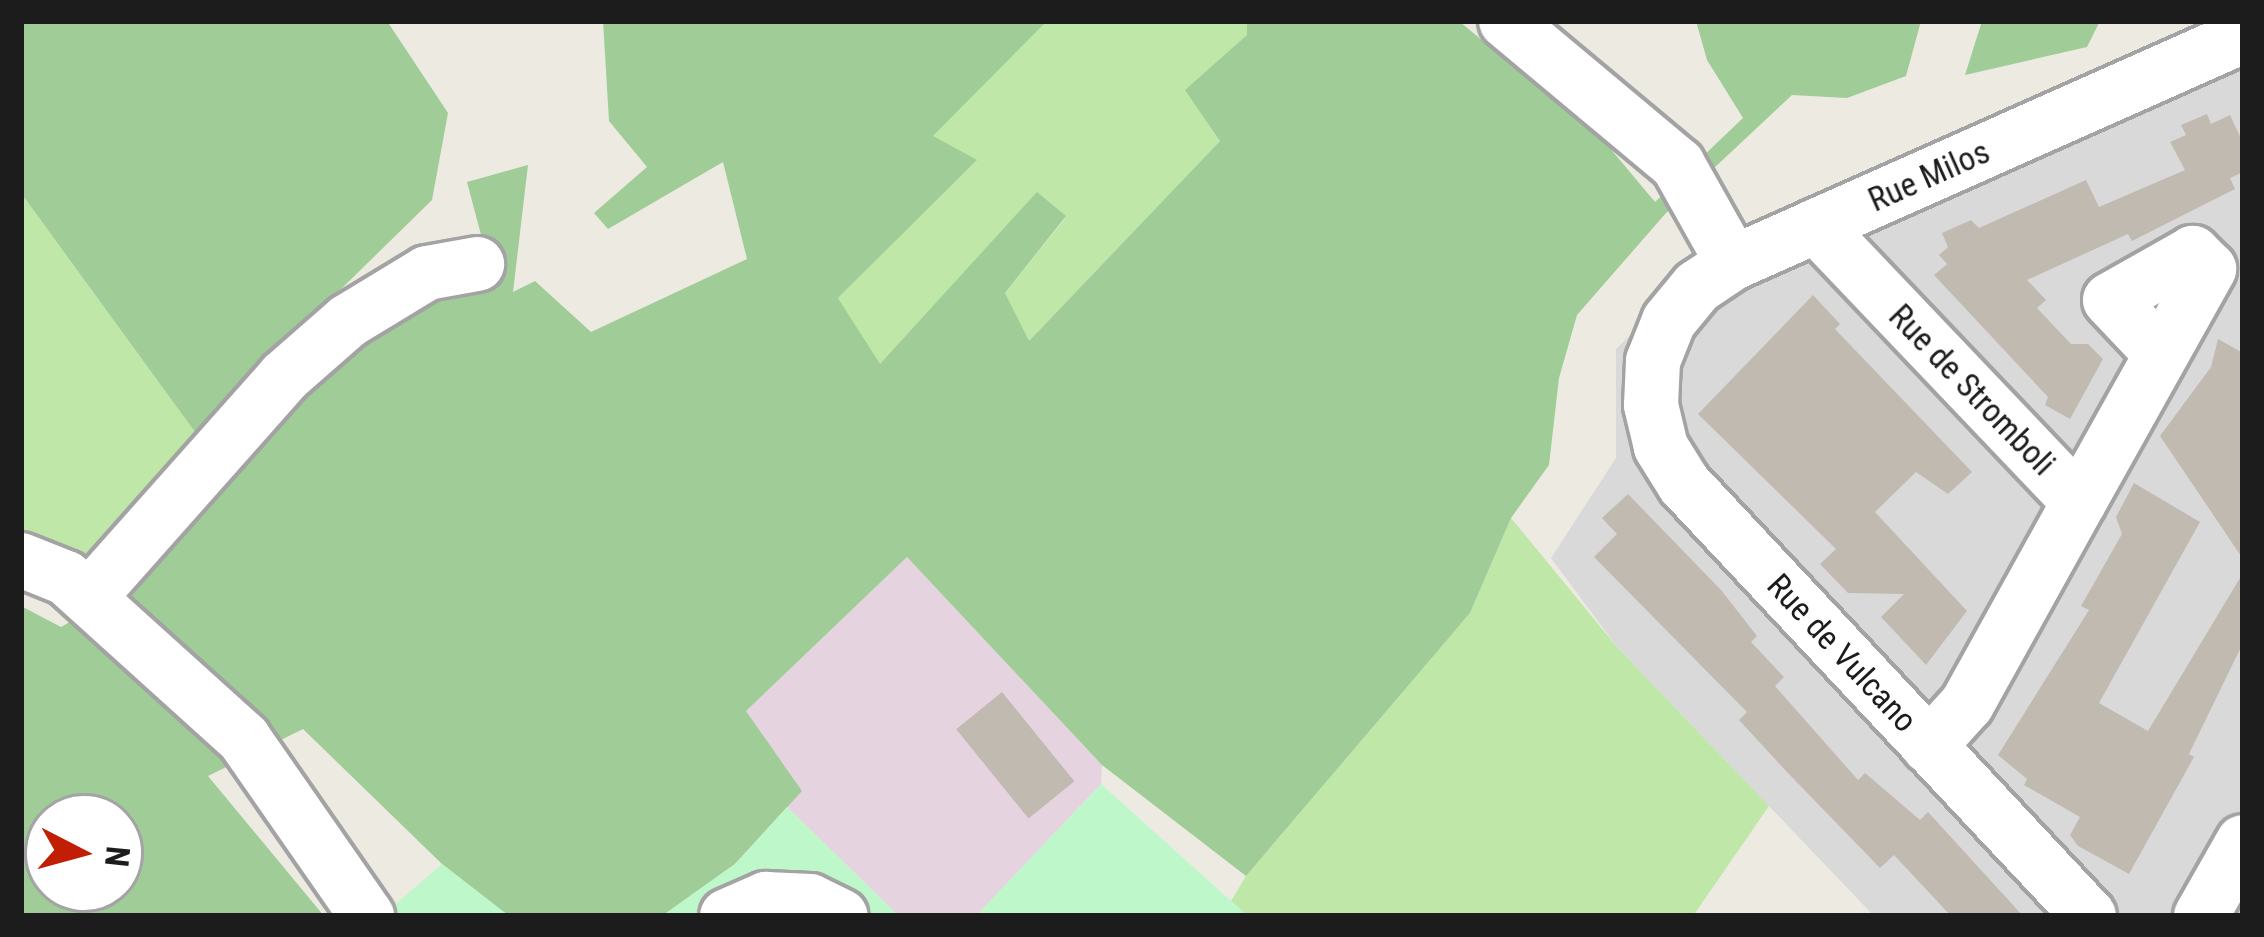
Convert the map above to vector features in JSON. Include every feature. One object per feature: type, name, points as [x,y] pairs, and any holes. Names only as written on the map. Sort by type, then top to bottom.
[{"type":"street","points":[[1506,21],[1678,165],[1733,263]]},
{"type":"street","points":[[2240,21],[2243,35]]},
{"type":"street","name":"Rue Milos","points":[[1653,361],[1669,320],[1697,287],[1733,263],[2243,35]]},
{"type":"street","name":"Rue de Stromboli","points":[[1816,226],[2079,502],[1967,704],[1929,746]]},
{"type":"street","points":[[89,597],[284,377],[348,321],[427,273],[477,264]]},
{"type":"street","points":[[2079,502],[2162,354]]},
{"type":"street","name":"Rue de Vulcano","points":[[1653,361],[1651,405],[1661,447],[1684,484],[2090,916]]},
{"type":"street","points":[[21,560],[89,597],[244,739],[367,916]]},
{"type":"street","points":[[2201,916],[2243,842]]},
{"type":"street","points":[[727,916],[766,899],[810,901],[841,916]]},
{"type":"shaded area","points":[[2193,21],[2243,21],[2243,916],[1874,916],[1617,647],[1551,558],[1616,458],[1616,349],[1689,278],[2197,47]]},
{"type":"shaded area","points":[[907,557],[1102,765],[1101,784],[976,916],[899,916],[787,807],[801,790],[746,711]]},
{"type":"green space","points":[[21,21],[387,21],[448,113],[432,200],[195,432],[21,193]]},
{"type":"green space","points":[[603,21],[1047,21],[933,136],[977,160],[838,298],[880,364],[1037,192],[1066,216],[1005,293],[1029,341],[1220,141],[1185,90],[1247,35],[1247,21],[1459,21],[1609,147],[1655,202],[1743,118],[1707,60],[1696,21],[1921,21],[1906,76],[1847,98],[1792,95],[1666,213],[1577,315],[1559,378],[1549,465],[1511,518],[1470,613],[1246,876],[1102,765],[907,557],[746,711],[802,791],[735,864],[662,916],[509,916],[442,864],[303,729],[208,776],[324,916],[21,916],[21,606],[61,627],[130,587],[381,306],[493,280],[467,182],[528,165],[513,292],[535,281],[591,332],[747,259],[723,162],[608,229],[594,213],[647,167],[609,121]]},
{"type":"green space","points":[[1047,21],[1247,21],[1247,35],[1186,90],[1220,141],[1028,342],[1005,293],[1066,217],[880,365],[838,298],[976,161],[932,137]]},
{"type":"green space","points":[[1982,21],[2100,21],[2087,47],[1965,75]]},
{"type":"green space","points":[[21,193],[195,432],[81,565],[21,541]]},
{"type":"green space","points":[[1511,518],[1617,647],[1769,806],[1693,916],[1248,916],[1231,901],[1246,876],[1470,613]]},
{"type":"green space","points":[[1101,784],[1231,901],[1248,916],[976,916]]},
{"type":"green space","points":[[787,807],[899,916],[662,916],[735,864]]},
{"type":"green space","points":[[442,864],[509,916],[382,916]]},
{"type":"building","points":[[2207,114],[2211,124],[2230,115],[2243,143],[2243,172],[2230,178],[2235,189],[2132,241],[2128,234],[2027,280],[2046,300],[2037,308],[2071,344],[2088,344],[2103,359],[2070,419],[2045,405],[2048,397],[1934,275],[1947,264],[1939,255],[1948,247],[1942,233],[1971,220],[1979,228],[2086,180],[2099,207],[2185,170],[2170,142],[2186,135],[2181,125]]},
{"type":"building","points":[[1813,295],[1840,324],[1835,329],[1972,472],[1948,494],[1916,472],[1875,512],[1967,611],[1926,665],[1881,617],[1904,594],[1848,593],[1820,564],[1836,549],[1698,414]]},
{"type":"building","points":[[2218,339],[2243,353],[2243,559],[2160,436],[2211,367]]},
{"type":"building","points":[[2134,483],[2200,522],[2099,703],[2148,731],[2243,573],[2243,643],[2189,754],[2194,757],[2129,874],[2078,846],[2070,835],[2080,817],[2024,785],[2027,779],[1998,755],[2089,610],[2081,606],[2122,534],[2116,517]]},
{"type":"building","points":[[1628,494],[1721,590],[1757,636],[1751,642],[1784,677],[1775,686],[1858,780],[1865,773],[1920,820],[1928,812],[2023,916],[1951,916],[1894,855],[1880,868],[1786,771],[1739,720],[1747,712],[1594,557],[1617,534],[1602,518]]},
{"type":"building","points":[[1002,692],[1074,781],[1029,819],[956,729]]}]
